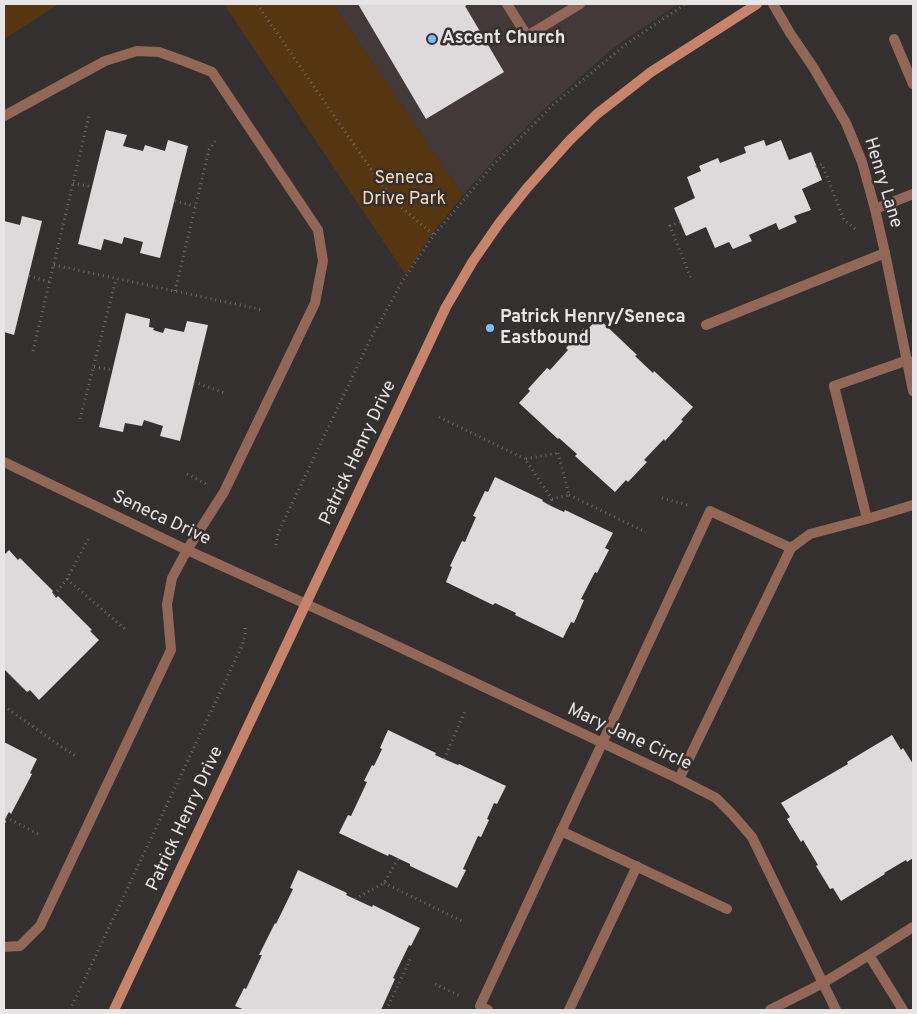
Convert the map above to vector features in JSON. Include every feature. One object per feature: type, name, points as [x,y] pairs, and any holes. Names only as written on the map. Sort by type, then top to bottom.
[{"type":"main road","name":"Patrick Henry Drive","points":[[114,1010],[446,307],[473,261],[527,188],[570,140],[597,114],[651,72],[756,4]]},
{"type":"street","points":[[507,4],[527,36],[580,4]]},
{"type":"street","name":"Henry Lane","points":[[773,4],[846,123],[862,162],[885,253],[913,391]]},
{"type":"street","points":[[894,39],[913,84]]},
{"type":"street","points":[[4,116],[105,61],[136,51],[159,52],[212,72],[318,230],[324,261],[316,303],[224,492],[187,550],[172,578],[167,604],[170,650],[40,926],[20,946],[4,947]]},
{"type":"street","points":[[875,209],[913,194]]},
{"type":"street","points":[[706,326],[885,253]]},
{"type":"street","points":[[867,519],[834,386],[908,360]]},
{"type":"street","name":"Seneca Drive","points":[[4,462],[187,550],[306,604]]},
{"type":"street","points":[[679,779],[791,548],[810,534],[913,505]]},
{"type":"street","points":[[484,1008],[561,831],[710,511],[791,548]]},
{"type":"street","name":"Mary Jane Circle","points":[[306,604],[716,798],[752,837],[836,1010]]},
{"type":"street","points":[[561,831],[727,909]]},
{"type":"street","points":[[569,1010],[637,866]]},
{"type":"street","points":[[770,1010],[823,982],[913,927]]},
{"type":"street","points":[[869,955],[903,1010]]},
{"type":"path","points":[[257,4],[378,181],[402,208],[434,235]]},
{"type":"path","points":[[276,545],[278,533],[370,340],[402,282],[434,235],[494,164],[554,104],[625,45],[685,4]]},
{"type":"path","points":[[33,351],[89,116]]},
{"type":"path","points":[[175,291],[209,150],[215,141]]},
{"type":"path","points":[[816,166],[822,164],[844,220]]},
{"type":"path","points":[[73,183],[92,186]]},
{"type":"path","points":[[174,201],[195,206]]},
{"type":"path","points":[[680,222],[670,226],[692,281]]},
{"type":"path","points":[[53,265],[263,310]]},
{"type":"path","points":[[29,276],[50,282]]},
{"type":"path","points":[[80,419],[116,279]]},
{"type":"path","points":[[94,366],[112,370]]},
{"type":"path","points":[[194,382],[224,393]]},
{"type":"path","points":[[439,417],[525,459],[552,499]]},
{"type":"path","points":[[525,459],[558,453],[570,495]]},
{"type":"path","points":[[552,499],[570,495],[646,532]]},
{"type":"path","points":[[662,498],[710,511]]},
{"type":"path","points":[[549,505],[552,499]]},
{"type":"path","points":[[54,595],[67,579],[88,539]]},
{"type":"path","points":[[67,579],[126,629]]},
{"type":"path","points":[[70,1010],[241,648],[245,636],[244,624]]},
{"type":"path","points":[[4,706],[76,756]]},
{"type":"path","points":[[444,759],[466,709]]},
{"type":"path","points":[[6,816],[38,834]]},
{"type":"path","points":[[354,899],[384,882],[398,859]]},
{"type":"path","points":[[384,882],[464,922]]},
{"type":"path","points":[[386,1010],[411,958]]},
{"type":"path","points":[[436,984],[484,1008]]},
{"type":"shaded area","points":[[333,4],[678,4],[613,48],[541,112],[503,150],[463,195]]},
{"type":"green space","points":[[4,4],[59,4],[4,39]]},
{"type":"green space","name":"Seneca Drive Park","points":[[224,4],[333,4],[463,195],[429,238],[406,275]]},
{"type":"building","name":"Ascent Church","points":[[358,4],[469,4],[465,6],[504,72],[426,119]]},
{"type":"building","points":[[106,130],[127,135],[123,146],[143,151],[145,145],[165,151],[168,140],[188,146],[160,258],[140,253],[143,242],[124,237],[122,244],[104,239],[101,250],[78,244]]},
{"type":"building","points":[[764,140],[766,146],[781,140],[789,160],[811,152],[822,180],[802,189],[811,210],[794,216],[797,222],[779,230],[776,223],[749,235],[752,241],[733,249],[729,242],[715,248],[706,227],[686,236],[674,208],[695,198],[687,177],[701,171],[699,166],[718,158],[720,163],[746,153],[744,147]]},
{"type":"building","points":[[22,216],[42,221],[14,335],[4,332],[4,221],[20,225]]},
{"type":"building","points":[[126,313],[150,319],[149,327],[163,333],[165,328],[184,332],[187,321],[208,325],[180,441],[160,436],[163,426],[144,420],[142,426],[125,423],[123,432],[99,427]]},
{"type":"building","points":[[598,318],[653,373],[654,371],[693,407],[665,441],[664,439],[644,460],[647,462],[628,482],[626,480],[615,492],[575,456],[577,454],[519,403],[530,391],[528,389],[547,368],[550,370],[584,328],[587,330]]},
{"type":"building","points":[[495,477],[543,500],[549,505],[564,512],[565,510],[613,533],[605,548],[609,550],[581,599],[584,600],[574,623],[571,622],[563,638],[515,615],[516,613],[495,603],[493,605],[446,582],[452,567],[450,566],[462,541],[465,542],[476,517],[473,516],[485,491],[488,492]]},
{"type":"building","points":[[9,550],[18,560],[20,558],[53,591],[56,598],[58,596],[92,630],[90,631],[99,640],[39,700],[30,690],[27,692],[4,669],[4,555]]},
{"type":"building","points":[[388,730],[436,753],[435,755],[506,786],[497,804],[494,803],[481,837],[478,836],[463,869],[466,870],[457,888],[389,854],[388,856],[339,833],[348,815],[351,816],[367,782],[364,781],[382,749],[380,748]]},
{"type":"building","points":[[892,735],[901,750],[903,748],[913,764],[913,858],[884,873],[841,901],[833,888],[830,889],[803,840],[801,842],[787,819],[790,817],[781,803],[848,764],[847,762]]},
{"type":"building","points":[[4,742],[37,759],[30,773],[32,774],[11,814],[9,812],[6,817],[4,826]]},
{"type":"building","points":[[298,870],[347,893],[346,895],[372,907],[373,905],[420,928],[411,946],[409,945],[393,978],[395,979],[381,1010],[245,1010],[235,1006],[244,988],[246,989],[262,955],[259,955],[293,889],[290,888]]},
{"type":"place","name":"Ascent Church","points":[[432,39]]},
{"type":"place","name":"Patrick Henry/Seneca Eastbound","points":[[490,328]]}]
